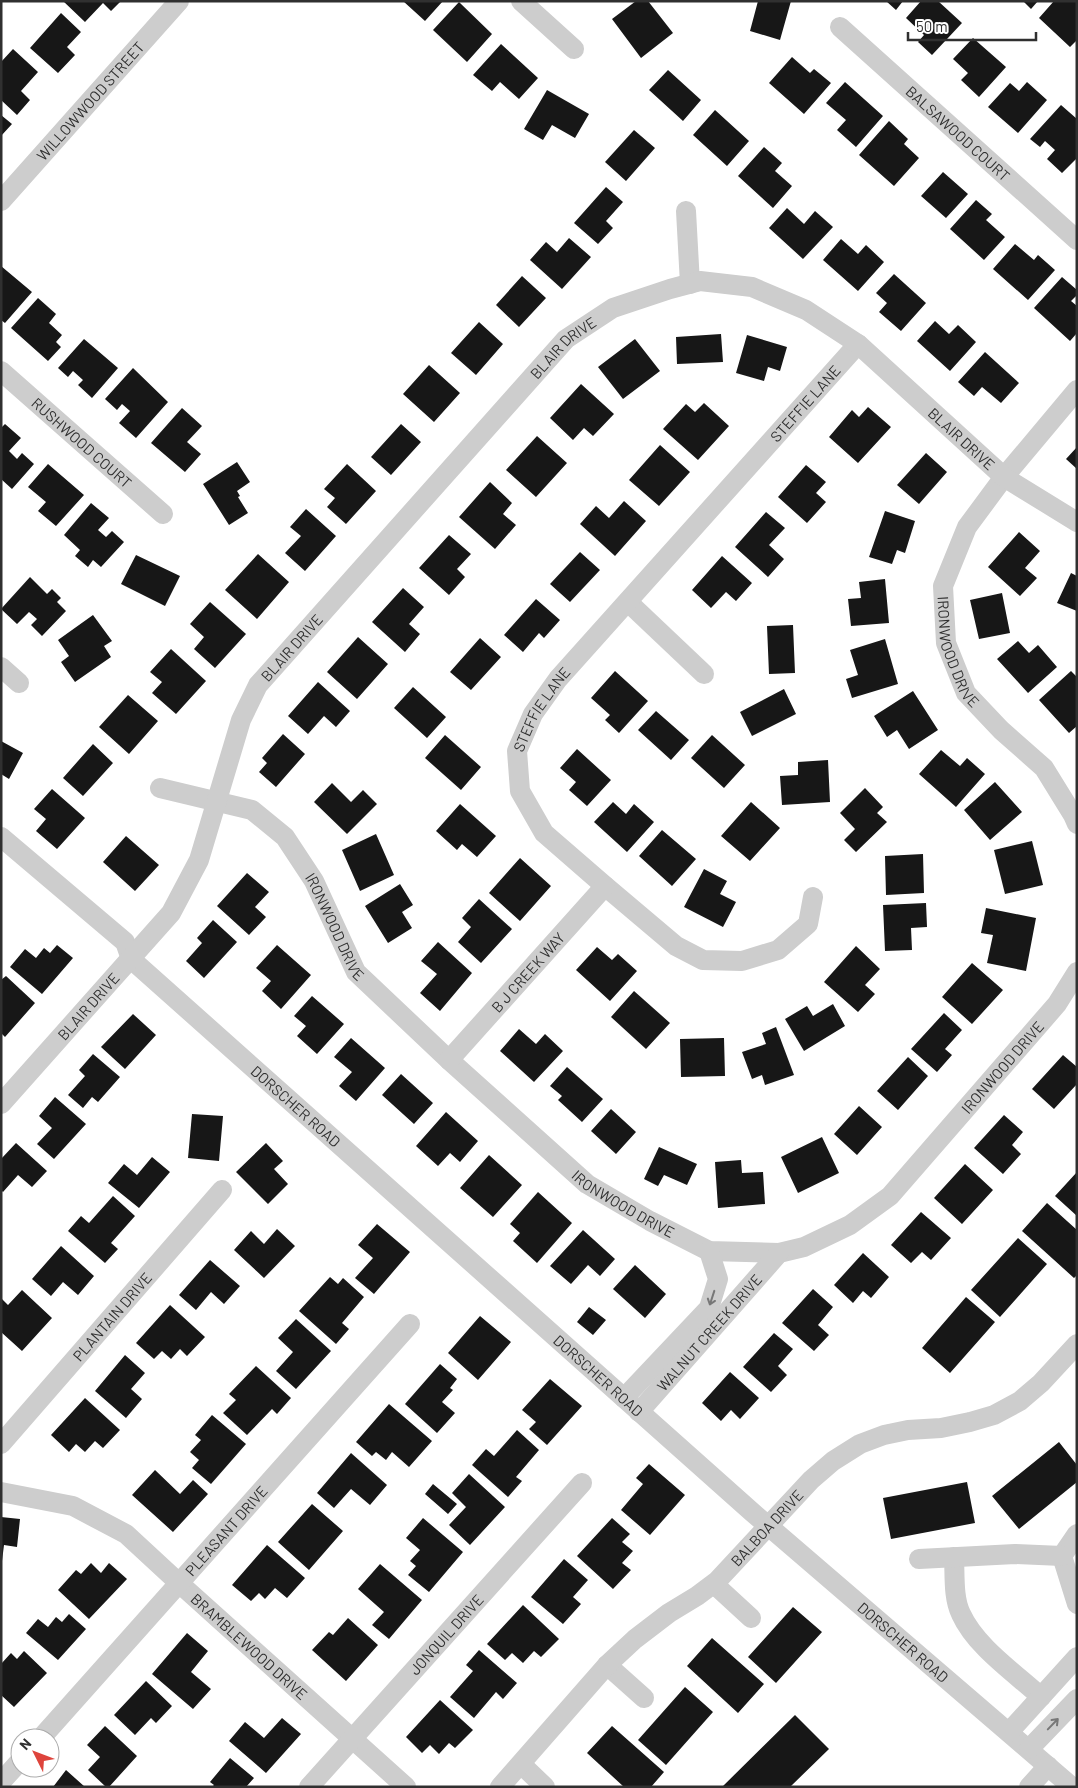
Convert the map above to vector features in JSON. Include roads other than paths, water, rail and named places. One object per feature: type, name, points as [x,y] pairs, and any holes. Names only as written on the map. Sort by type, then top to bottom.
[{"type":"street","name":"WILLOWWOOD STREET","points":[[1,201],[179,1]]},
{"type":"street","points":[[521,1],[574,49]]},
{"type":"street","name":"BALSAWOOD COURT","points":[[840,26],[1077,240]]},
{"type":"street","points":[[686,211],[690,284]]},
{"type":"street","name":"BLAIR DRIVE","points":[[1,1104],[171,913],[199,860],[241,720],[258,685],[566,339],[613,308],[700,281],[752,287],[806,310],[858,344],[1004,477],[1077,522]]},
{"type":"street","name":"STEFFIE LANE","points":[[813,897],[808,924],[778,950],[742,961],[703,960],[676,946],[544,833],[520,791],[517,751],[534,714],[558,679],[858,344]]},
{"type":"street","name":"RUSHWOOD COURT","points":[[1,371],[163,514]]},
{"type":"street","name":"IRONWOOD DRIVE","points":[[1077,390],[1004,477],[967,527],[943,586],[946,643],[966,693],[1001,730],[1044,768],[1077,824]]},
{"type":"street","points":[[628,602],[704,674]]},
{"type":"street","points":[[1,667],[19,683]]},
{"type":"street","name":"IRONWOOD DRIVE","points":[[160,788],[252,810],[285,837],[314,881],[356,972],[449,1060],[588,1184],[650,1221],[709,1251],[779,1253],[804,1247],[850,1225],[890,1196],[1057,1004],[1077,972]]},
{"type":"street","points":[[1,837],[125,942],[130,959]]},
{"type":"street","name":"B J CREEK WAY","points":[[449,1060],[605,886]]},
{"type":"street","name":"DORSCHER ROAD","points":[[130,959],[768,1526],[1010,1732],[1070,1786]]},
{"type":"street","name":"PLANTAIN DRIVE","points":[[1,1444],[222,1190]]},
{"type":"street","name":"WALNUT CREEK DRIVE","points":[[624,1398],[709,1308],[718,1279],[709,1251]]},
{"type":"street","name":"WALNUT CREEK DRIVE","points":[[639,1412],[779,1253]]},
{"type":"street","name":"PLEASANT DRIVE","points":[[50,1728],[410,1324]]},
{"type":"street","name":"BALBOA DRIVE","points":[[500,1787],[607,1665],[635,1639],[669,1613],[714,1584],[811,1480],[833,1461],[860,1444],[884,1435],[908,1430],[942,1428],[994,1415],[1020,1401],[1077,1344]]},
{"type":"street","name":"JONQUIL DRIVE","points":[[309,1787],[582,1484]]},
{"type":"street","name":"BRAMBLEWOOD DRIVE","points":[[1,1492],[73,1506],[126,1534],[406,1787]]},
{"type":"street","points":[[1062,1556],[1077,1534]]},
{"type":"street","points":[[920,1559],[1016,1554],[1062,1556]]},
{"type":"street","points":[[1062,1556],[1077,1604]]},
{"type":"street","points":[[954,1557],[960,1614],[975,1637],[1041,1697]]},
{"type":"street","points":[[714,1584],[751,1618]]},
{"type":"street","points":[[1010,1732],[1077,1657]]},
{"type":"street","points":[[607,1665],[644,1698]]},
{"type":"street","points":[[1029,1749],[1077,1699]]},
{"type":"street","points":[[521,1764],[545,1787]]},
{"type":"street","points":[[1029,1787],[1048,1766]]},
{"type":"street","points":[[1,1782],[10,1772]]}]
